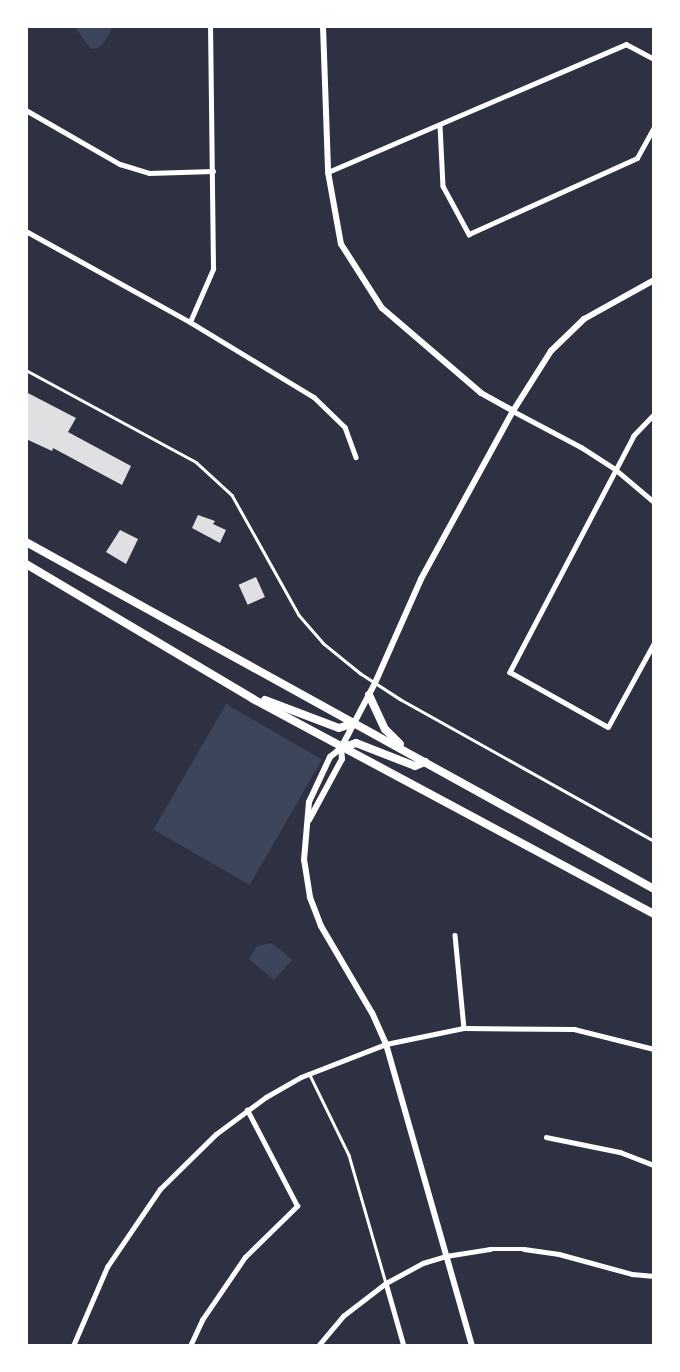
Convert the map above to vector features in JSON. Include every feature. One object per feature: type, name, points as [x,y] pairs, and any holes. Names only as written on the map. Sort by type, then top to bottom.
[{"type":"main road","points":[[26,542],[654,889]]},
{"type":"main road","points":[[26,564],[341,748],[654,914]]},
{"type":"main road","points":[[231,685],[339,728],[354,723]]},
{"type":"main road","points":[[369,695],[394,740],[425,762]]},
{"type":"main road","points":[[341,748],[356,743],[415,766],[425,762]]},
{"type":"street","points":[[190,322],[213,270],[210,26]]},
{"type":"street","points":[[323,26],[328,172],[341,244],[369,292],[382,308],[481,393],[615,469],[654,502]]},
{"type":"street","points":[[328,172],[625,44],[654,59]]},
{"type":"street","points":[[26,110],[120,164],[149,173],[213,171]]},
{"type":"street","points":[[440,125],[443,186],[469,234],[637,158],[654,127]]},
{"type":"street","points":[[26,231],[190,322],[314,397],[345,427],[356,457]]},
{"type":"street","points":[[472,1346],[386,1044],[314,910],[304,860],[307,824],[314,788],[330,757],[341,748],[369,695],[421,579],[513,411],[551,351],[584,319],[654,280]]},
{"type":"street","points":[[654,415],[634,436],[615,469],[510,672],[608,727],[654,643]]},
{"type":"street","points":[[307,824],[342,759],[341,748]]},
{"type":"street","points":[[455,934],[464,1028]]},
{"type":"street","points":[[73,1346],[96,1289],[141,1213],[193,1154],[247,1110],[309,1073],[386,1044],[464,1028],[574,1029],[654,1049]]},
{"type":"street","points":[[190,1346],[202,1320],[245,1257],[297,1206],[247,1110]]},
{"type":"street","points":[[546,1137],[620,1152],[654,1165]]},
{"type":"street","points":[[318,1346],[343,1317],[386,1283],[423,1263],[446,1256],[491,1249],[524,1249],[558,1254],[632,1274],[654,1276]]},
{"type":"street","points":[[386,1283],[403,1345]]},
{"type":"lane","points":[[26,370],[196,462],[232,495],[299,615],[323,643],[375,683],[654,841]]},
{"type":"lane","points":[[309,1073],[349,1154],[386,1283]]},
{"type":"shaded area","points":[[74,26],[113,26],[104,43],[91,49]]},
{"type":"shaded area","points":[[226,704],[322,760],[250,885],[154,830]]},
{"type":"shaded area","points":[[272,943],[292,960],[274,980],[249,959],[257,946]]},
{"type":"building","points":[[26,392],[76,418],[68,432],[131,466],[122,485],[53,448],[52,451],[26,439]]},
{"type":"building","points":[[198,515],[215,521],[213,524],[226,530],[220,543],[192,528]]},
{"type":"building","points":[[120,530],[138,539],[126,564],[106,552]]},
{"type":"building","points":[[256,577],[265,597],[248,605],[239,585]]}]
